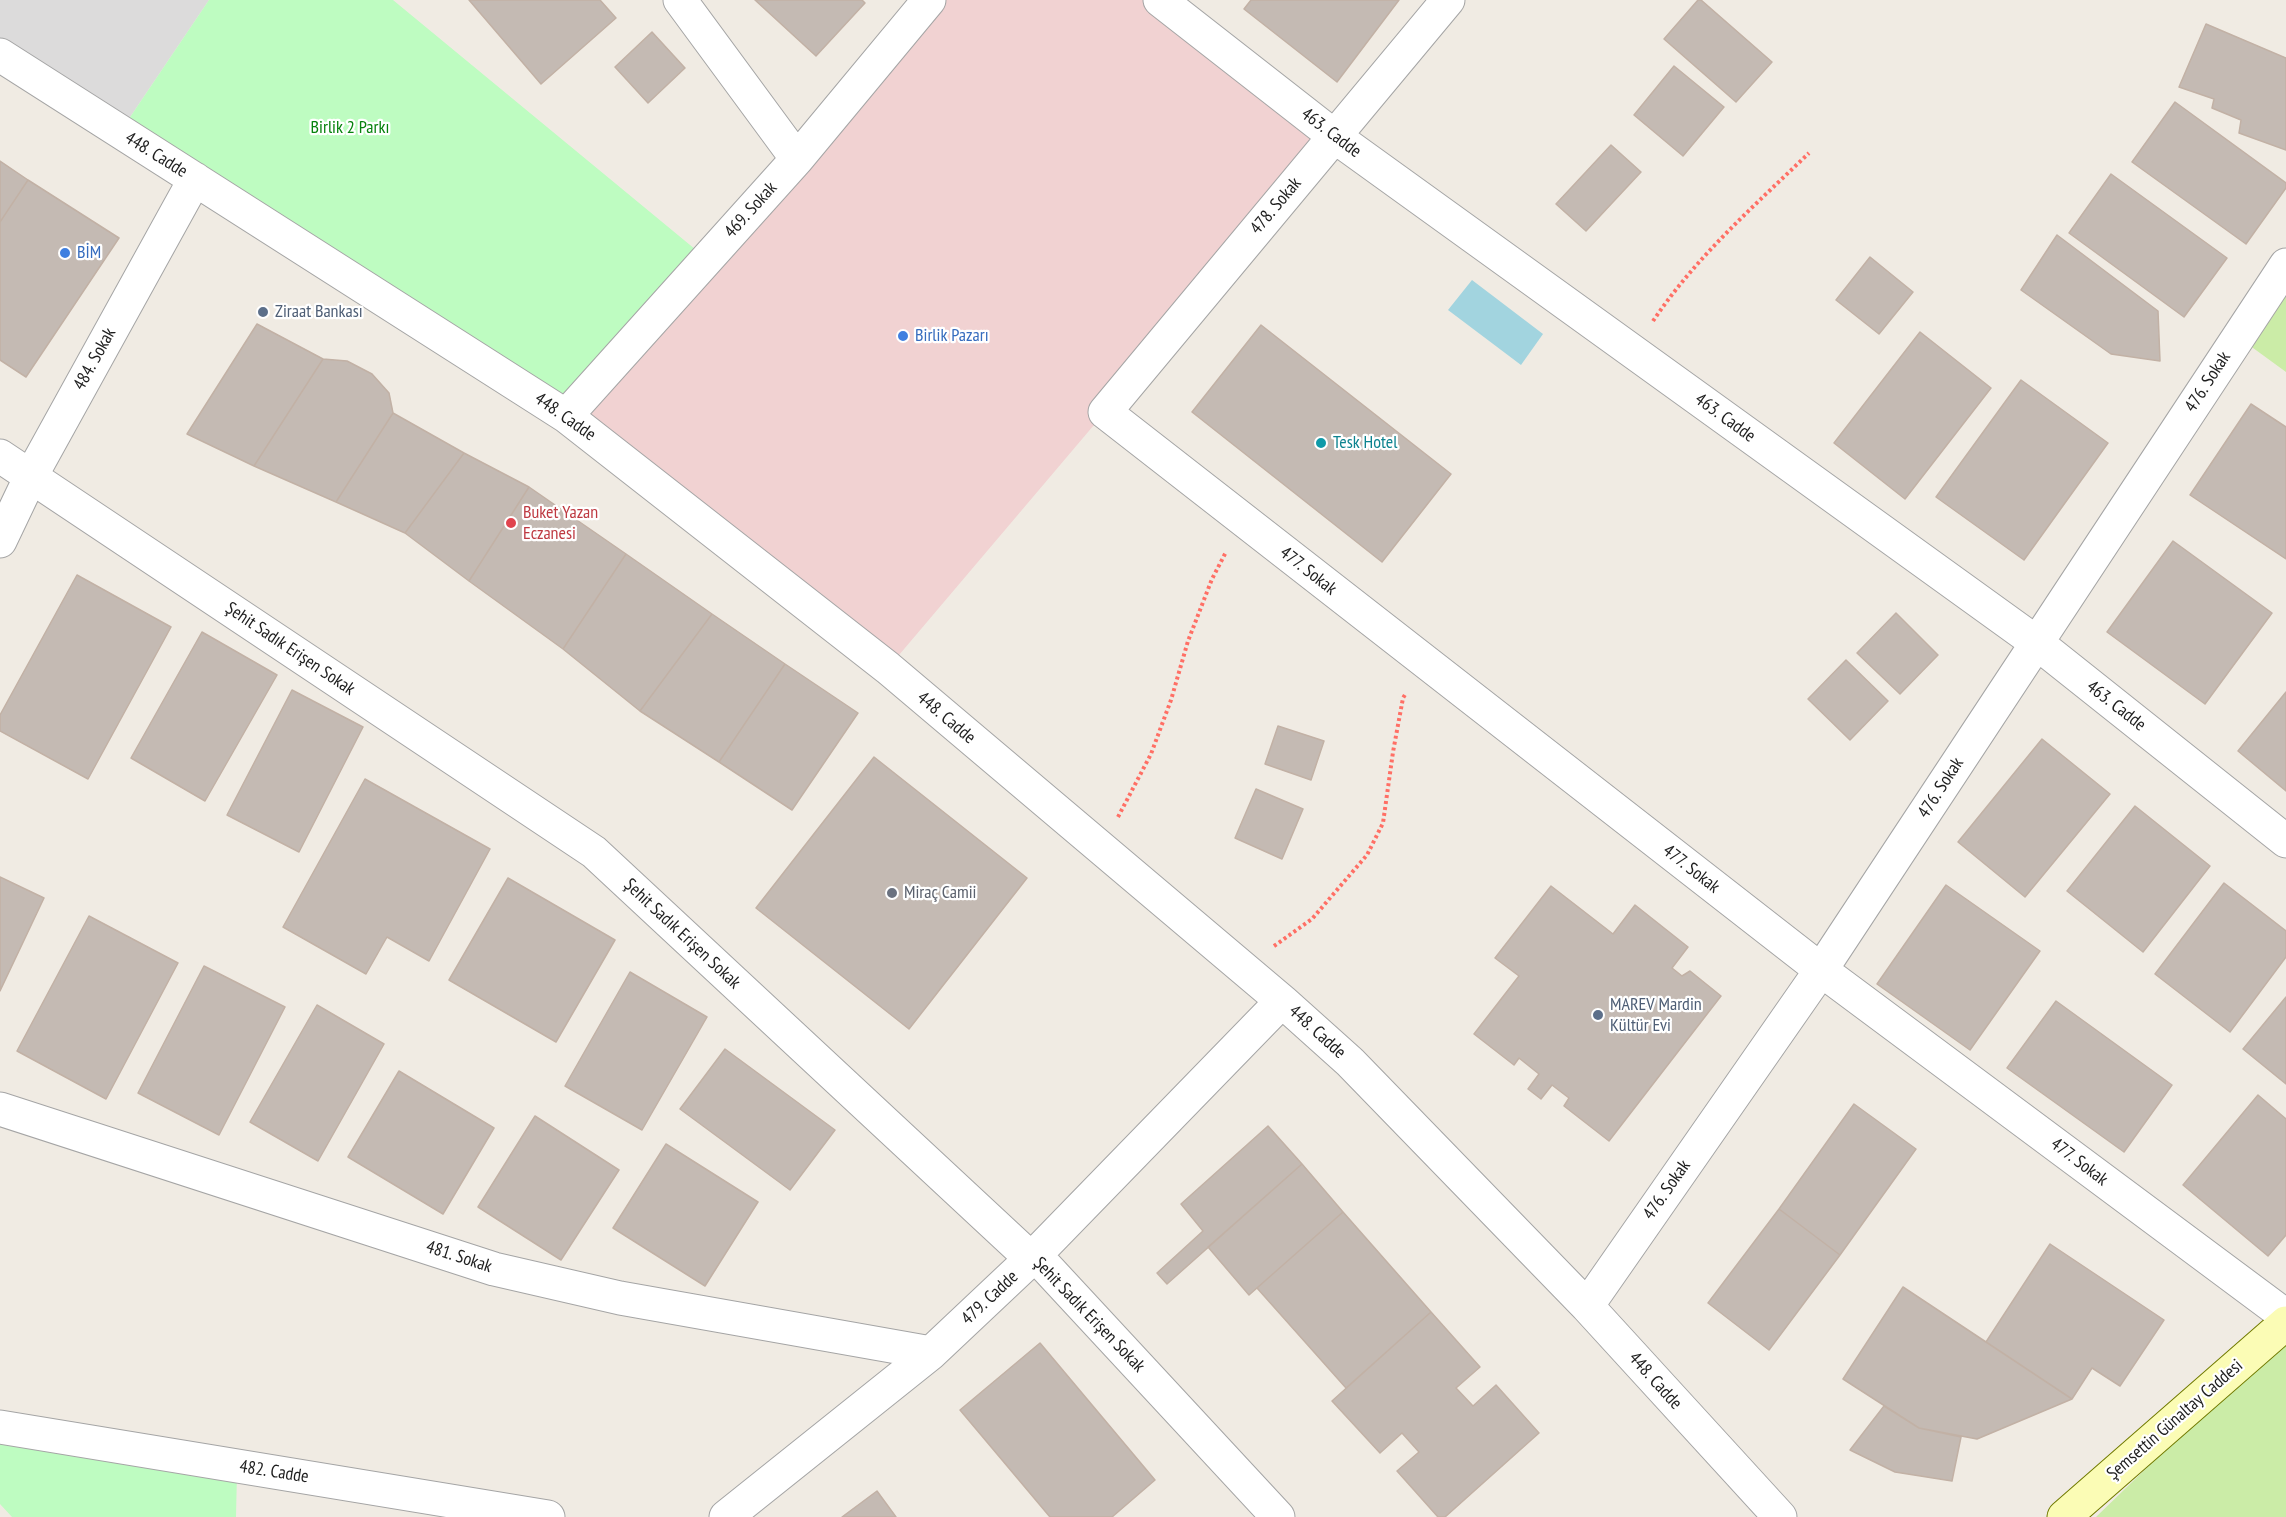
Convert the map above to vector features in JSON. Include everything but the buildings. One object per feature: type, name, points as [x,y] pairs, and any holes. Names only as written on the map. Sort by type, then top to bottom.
[{"type":"main road","name":"Şemsettin Günaltay Caddesi","points":[[2064,1517],[2286,1323]]},
{"type":"street","points":[[680,0],[797,159]]},
{"type":"street","name":"469. Sokak","points":[[566,416],[797,159],[929,0]]},
{"type":"street","name":"463. Cadde","points":[[1160,0],[1334,136],[2037,643],[2286,841]]},
{"type":"street","name":"478. Sokak","points":[[1105,412],[1448,0]]},
{"type":"street","name":"448. Cadde","points":[[0,55],[566,416],[888,668],[1282,1001],[1350,1062],[1587,1306],[1780,1517]]},
{"type":"street","name":"484. Sokak","points":[[0,542],[31,476],[195,179]]},
{"type":"street","name":"476. Sokak","points":[[1587,1306],[1821,970],[2286,265]]},
{"type":"street","name":"477. Sokak","points":[[1105,412],[1821,970],[2286,1316]]},
{"type":"street","name":"Şehit Sadık Erişen Sokak","points":[[0,456],[594,852],[1025,1253],[1035,1256],[1278,1517]]},
{"type":"street","name":"479. Cadde","points":[[726,1517],[931,1353],[1035,1256],[1282,1001]]},
{"type":"street","name":"481. Sokak","points":[[0,1109],[494,1269],[620,1298],[931,1353]]},
{"type":"street","name":"482. Cadde","points":[[0,1427],[548,1517]]},
{"type":"path","points":[[1632,351],[1670,296],[1717,241],[1809,153]]},
{"type":"path","points":[[1100,848],[1126,805],[1151,754],[1172,700],[1188,641],[1208,589],[1243,520]]},
{"type":"path","points":[[1243,968],[1312,919],[1367,855],[1383,823],[1403,698],[1424,661]]},
{"type":"shaded area","points":[[0,0],[209,0],[120,132],[0,55]]},
{"type":"shaded area","name":"Birlik Pazarı","points":[[929,0],[1160,0],[1334,136],[1105,412],[888,668],[566,416]]},
{"type":"green space","name":"Birlik 2 Parkı","points":[[209,0],[393,0],[707,259],[566,416],[120,132]]},
{"type":"green space","points":[[2286,265],[2286,372],[2238,337]]},
{"type":"green space","points":[[2286,1345],[2286,1517],[2096,1517],[2162,1453]]},
{"type":"green space","points":[[0,1434],[237,1472],[236,1517],[12,1517],[0,1504]]},
{"type":"water","points":[[1472,280],[1543,334],[1521,365],[1448,310]]},
{"type":"place","name":"BİM","points":[[65,253]]},
{"type":"place","name":"Ziraat Bankası","points":[[263,312]]},
{"type":"place","name":"Birlik Pazarı","points":[[903,336]]},
{"type":"place","name":"Tesk Hotel","points":[[1321,443]]},
{"type":"place","name":"Buket Yazan Eczanesi","points":[[511,523]]},
{"type":"place","name":"Miraç Camii","points":[[892,893]]},
{"type":"place","name":"MAREV Mardin Kültür Evi","points":[[1598,1015]]}]
